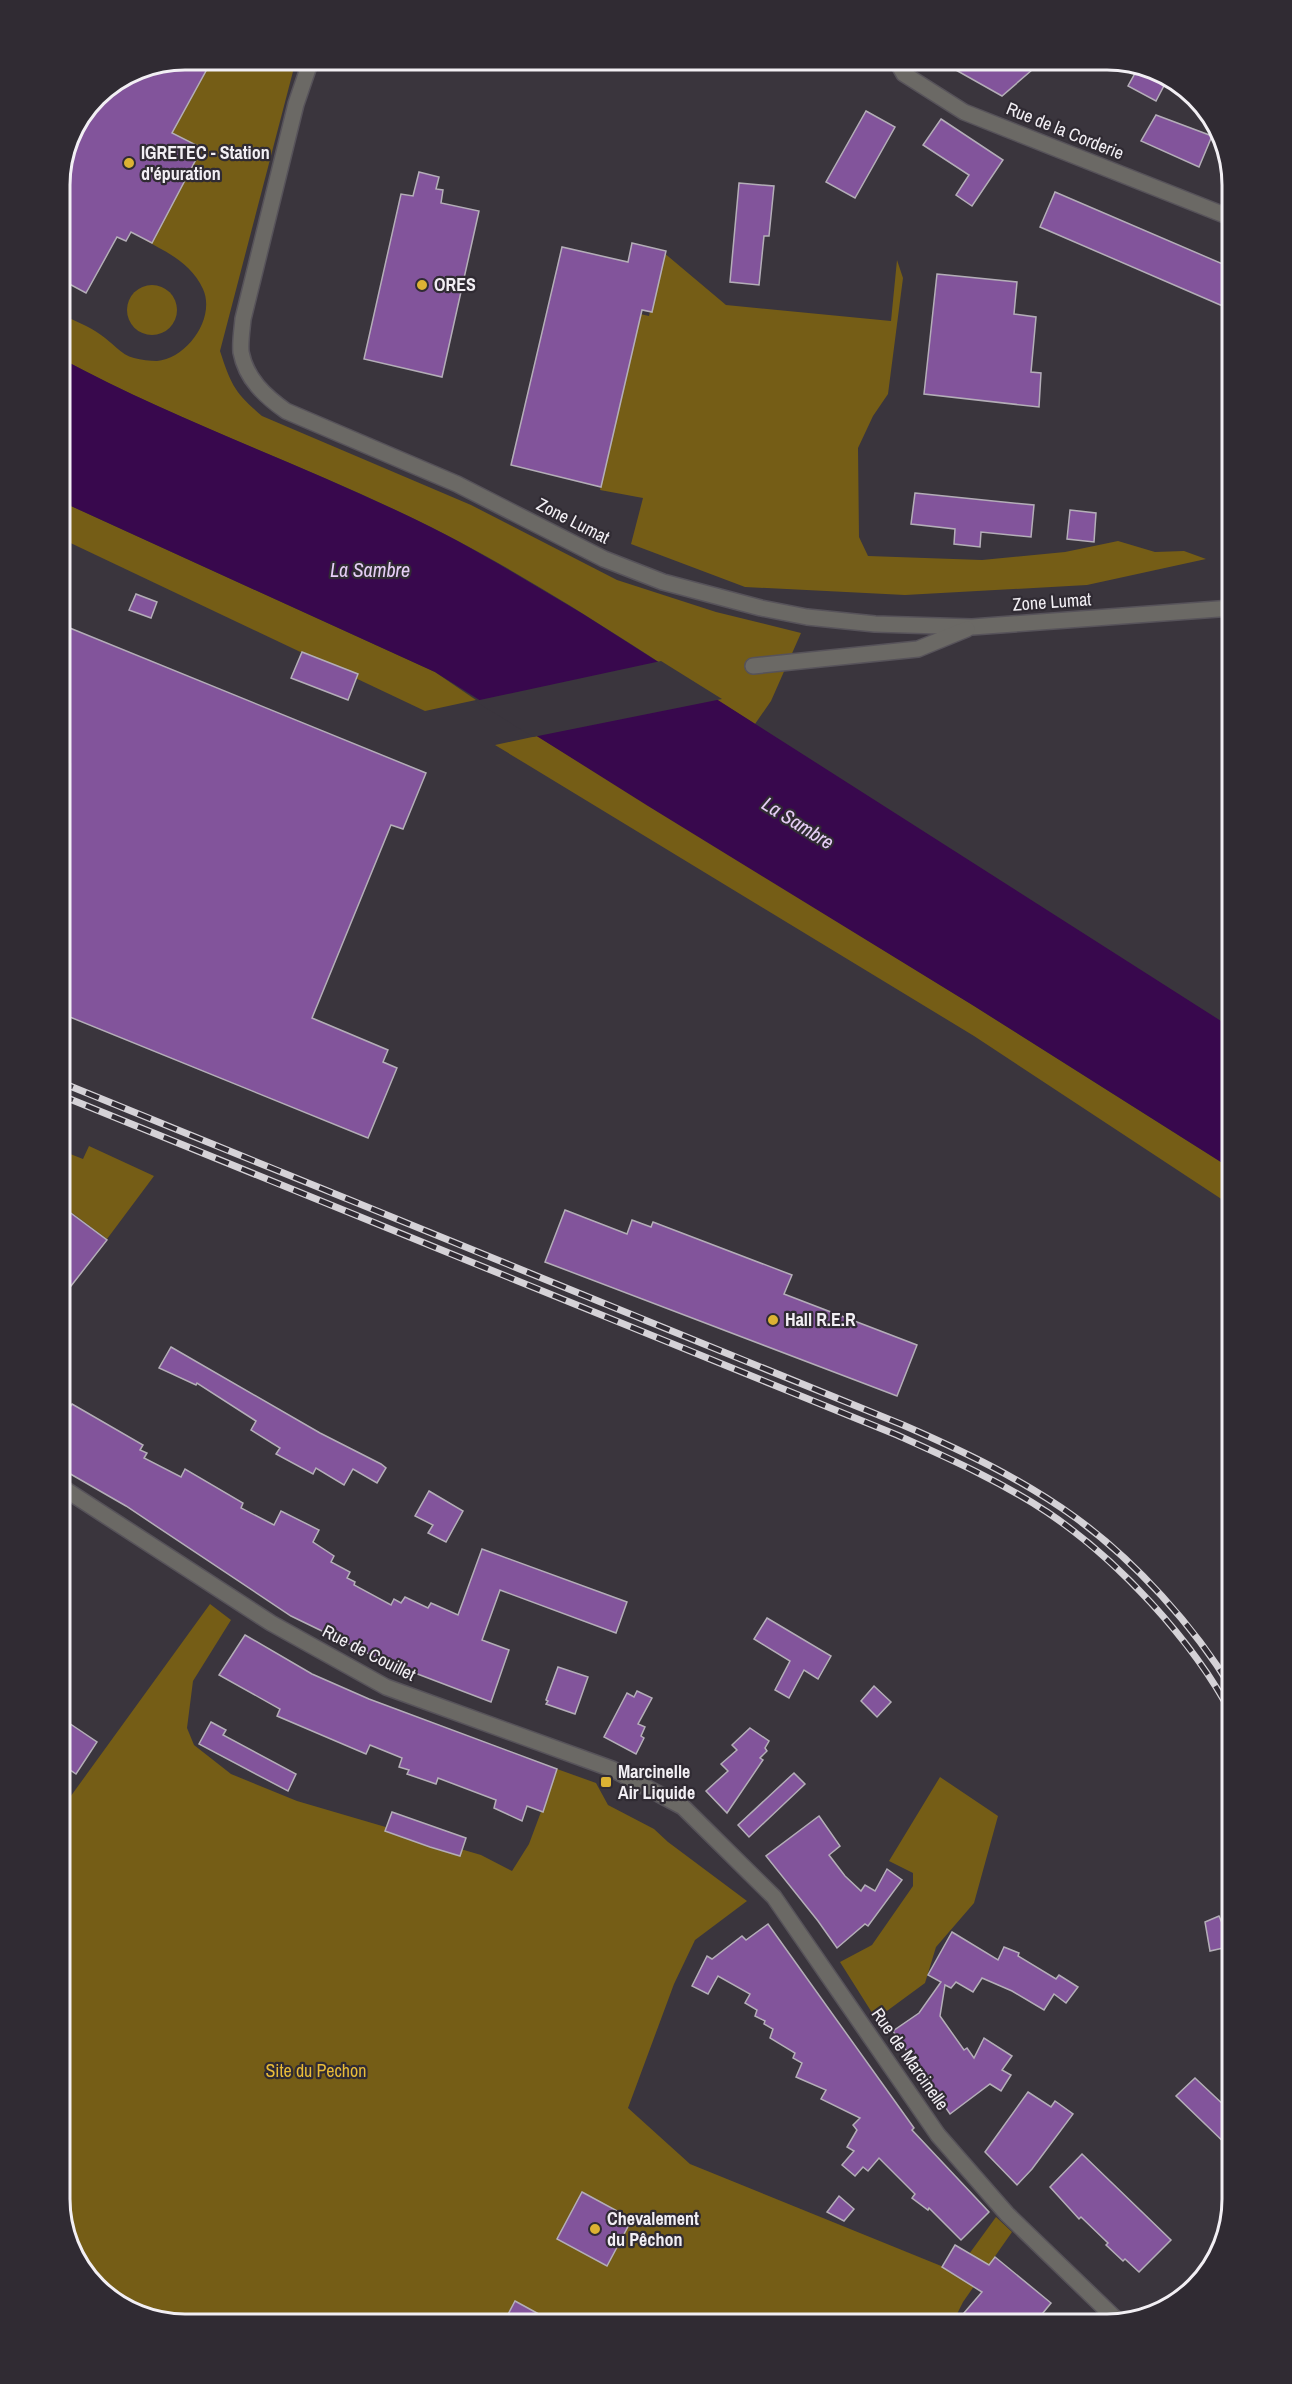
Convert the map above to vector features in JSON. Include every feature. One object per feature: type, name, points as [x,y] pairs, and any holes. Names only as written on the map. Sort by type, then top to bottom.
[{"type":"street","name":"Zone Lumat","points":[[307,70],[296,104],[243,319],[241,352],[249,375],[265,396],[286,411],[457,484],[604,559],[663,582],[722,600],[807,617],[875,624],[972,627],[1222,609]]},
{"type":"street","name":"Rue de la Corderie","points":[[902,71],[964,112],[1222,214]]},
{"type":"street","points":[[753,666],[918,649],[972,627]]},
{"type":"street","name":"Rue de Couillet","points":[[70,1493],[271,1623],[386,1687],[612,1769],[683,1807]]},
{"type":"street","name":"Rue de Marcinelle","points":[[683,1807],[774,1897],[938,2134],[1007,2214],[1110,2314]]},
{"type":"green space","points":[[200,70],[293,70],[220,351],[235,388],[246,401],[262,416],[471,505],[617,580],[716,612],[801,633],[771,701],[755,724],[582,613],[450,537],[361,494],[145,400],[71,364],[71,319],[96,332],[129,356],[151,361],[179,353],[196,335],[202,324],[206,312],[206,300],[198,280],[185,265],[145,240],[196,146],[167,130]]},
{"type":"green space","points":[[663,252],[726,305],[891,321],[897,260],[903,278],[888,394],[873,416],[858,448],[859,537],[868,556],[982,560],[1065,552],[1118,541],[1155,552],[1184,551],[1206,559],[1087,585],[905,595],[745,587],[631,544],[643,498],[600,490],[640,314],[649,316]]},
{"type":"green space","points":[[147,285],[157,285],[170,292],[177,305],[177,315],[170,328],[157,335],[147,335],[138,331],[131,324],[127,315],[127,305],[131,296],[138,289]]},
{"type":"green space","points":[[71,506],[435,672],[476,700],[425,711],[71,543]]},
{"type":"green space","points":[[537,736],[971,1004],[1222,1163],[1222,1199],[974,1036],[495,745]]},
{"type":"green space","points":[[89,1146],[154,1176],[107,1239],[70,1212],[71,1154],[83,1159]]},
{"type":"green space","name":"Site du Pechon","points":[[210,1604],[231,1620],[193,1681],[187,1728],[194,1745],[231,1774],[297,1801],[481,1855],[512,1871],[529,1844],[557,1769],[596,1783],[608,1805],[654,1829],[747,1901],[695,1940],[674,1984],[628,2108],[690,2164],[956,2272],[996,2217],[1012,2232],[957,2314],[178,2313],[135,2302],[116,2290],[94,2268],[79,2242],[71,2213],[70,1797]]},
{"type":"green space","points":[[940,1777],[998,1816],[974,1903],[936,1947],[925,1983],[876,2019],[840,1962],[872,1945],[913,1886],[913,1873],[889,1861]]},
{"type":"water","name":"La Sambre","points":[[71,364],[145,400],[404,514],[495,562],[583,614],[1222,1022],[1222,1163],[974,1006],[435,672],[71,506]]},
{"type":"pier","points":[[661,661],[722,699],[533,737],[475,701]]},
{"type":"building","name":"IGRETEC - Station d'épuration","points":[[207,70],[172,133],[202,148],[152,243],[131,232],[126,241],[117,237],[86,293],[71,285],[71,171],[82,135],[104,104],[128,86],[156,74],[171,71]]},
{"type":"building","points":[[957,71],[1031,71],[1002,96]]},
{"type":"building","points":[[1134,75],[1164,86],[1156,101],[1128,86]]},
{"type":"building","points":[[866,111],[895,127],[855,198],[826,182]]},
{"type":"building","points":[[1156,115],[1210,135],[1211,138],[1199,167],[1141,141]]},
{"type":"building","points":[[941,119],[1003,160],[972,206],[956,195],[969,175],[923,145]]},
{"type":"building","name":"ORES","points":[[419,172],[439,177],[436,189],[443,190],[441,203],[479,211],[442,377],[364,359],[401,194],[413,196]]},
{"type":"building","points":[[739,183],[774,186],[769,236],[764,236],[759,285],[730,282]]},
{"type":"building","points":[[1055,192],[1222,264],[1222,306],[1040,227]]},
{"type":"building","points":[[632,243],[666,251],[652,312],[642,310],[601,487],[511,465],[562,247],[628,262]]},
{"type":"building","points":[[937,274],[1017,282],[1014,314],[1036,317],[1031,372],[1041,373],[1039,407],[924,394]]},
{"type":"building","points":[[915,493],[1034,505],[1031,537],[981,532],[980,547],[954,544],[955,529],[911,524]]},
{"type":"building","points":[[1070,510],[1096,513],[1094,542],[1067,539]]},
{"type":"building","points":[[136,594],[157,602],[151,618],[129,610]]},
{"type":"building","points":[[71,628],[426,773],[403,829],[391,825],[312,1018],[388,1050],[383,1062],[397,1068],[368,1138],[71,1017]]},
{"type":"building","points":[[302,652],[358,674],[348,700],[291,678]]},
{"type":"building","name":"Hall R.E.R","points":[[565,1210],[627,1234],[632,1220],[651,1227],[653,1222],[792,1275],[784,1294],[917,1345],[897,1396],[545,1262]]},
{"type":"building","points":[[70,1213],[107,1240],[70,1287]]},
{"type":"building","points":[[171,1347],[320,1433],[381,1464],[386,1468],[377,1483],[353,1469],[344,1485],[316,1468],[313,1474],[276,1454],[280,1448],[251,1430],[256,1421],[197,1383],[196,1385],[159,1368]]},
{"type":"building","points":[[72,1404],[143,1445],[140,1450],[147,1453],[144,1458],[181,1477],[185,1469],[243,1503],[241,1508],[274,1525],[281,1511],[319,1530],[313,1542],[334,1556],[331,1562],[350,1572],[347,1578],[355,1582],[354,1585],[391,1605],[394,1599],[401,1603],[405,1597],[428,1608],[431,1603],[458,1615],[482,1549],[627,1602],[616,1633],[500,1590],[482,1640],[509,1650],[491,1702],[386,1662],[291,1616],[126,1506],[70,1474]]},
{"type":"building","points":[[429,1491],[463,1511],[446,1542],[428,1533],[433,1525],[415,1516]]},
{"type":"building","points":[[767,1618],[831,1656],[818,1679],[804,1670],[789,1698],[775,1690],[790,1661],[754,1639]]},
{"type":"building","points":[[245,1635],[312,1674],[369,1699],[557,1769],[543,1812],[527,1806],[522,1821],[494,1808],[496,1800],[438,1778],[436,1784],[407,1774],[409,1770],[399,1767],[402,1758],[370,1745],[366,1754],[277,1716],[280,1709],[219,1675]]},
{"type":"building","points":[[558,1667],[588,1677],[575,1714],[546,1704]]},
{"type":"building","points":[[874,1686],[891,1702],[877,1717],[861,1701]]},
{"type":"building","points":[[637,1691],[652,1698],[638,1724],[645,1727],[641,1736],[644,1738],[636,1754],[604,1737],[627,1693],[634,1697]]},
{"type":"building","points":[[211,1722],[226,1730],[223,1735],[296,1774],[288,1791],[199,1744]]},
{"type":"building","points":[[70,1724],[97,1742],[76,1774],[70,1770]]},
{"type":"building","points":[[750,1728],[769,1741],[765,1748],[767,1751],[760,1758],[763,1760],[727,1813],[706,1791],[728,1771],[721,1764],[737,1750],[732,1745]]},
{"type":"building","points":[[794,1773],[805,1784],[749,1837],[738,1825]]},
{"type":"building","points":[[392,1812],[466,1838],[460,1856],[385,1831]]},
{"type":"building","points":[[819,1816],[840,1846],[829,1855],[845,1876],[861,1891],[865,1885],[875,1891],[887,1869],[902,1880],[868,1926],[865,1924],[837,1948],[766,1856]]},
{"type":"building","points":[[1219,1916],[1222,1923],[1222,1948],[1210,1951],[1205,1922]]},
{"type":"building","points":[[768,1924],[914,2128],[912,2130],[989,2212],[961,2240],[929,2208],[928,2210],[912,2198],[915,2194],[879,2158],[868,2171],[863,2167],[855,2176],[842,2165],[854,2151],[847,2147],[857,2130],[853,2125],[860,2118],[821,2099],[826,2090],[796,2077],[802,2063],[793,2058],[795,2053],[770,2038],[773,2029],[764,2024],[765,2021],[755,2016],[757,2010],[745,2003],[750,1994],[718,1976],[708,1994],[692,1986],[707,1956],[712,1959],[742,1936],[746,1940]]},
{"type":"building","points":[[952,1932],[998,1960],[1004,1947],[1019,1953],[1018,1956],[1056,1979],[1059,1975],[1078,1987],[1066,2003],[1054,1994],[1044,2010],[1012,1991],[982,1978],[973,1992],[956,1982],[951,1988],[945,1985],[940,2016],[964,2050],[967,2048],[974,2058],[984,2038],[1012,2056],[1002,2070],[1011,2075],[1001,2091],[990,2084],[950,2114],[893,2031],[919,2013],[941,1982],[928,1975]]},
{"type":"building","points":[[1195,2078],[1222,2103],[1222,2140],[1176,2096]]},
{"type":"building","points":[[1028,2092],[1051,2107],[1055,2101],[1073,2114],[1032,2169],[1017,2185],[985,2152]]},
{"type":"building","points":[[1082,2154],[1171,2240],[1139,2272],[1106,2245],[1108,2243],[1081,2217],[1079,2219],[1050,2187]]},
{"type":"building","name":"Chevalement du Pêchon","points":[[582,2192],[632,2219],[607,2266],[557,2239]]},
{"type":"building","points":[[839,2196],[854,2209],[844,2221],[827,2212]]},
{"type":"building","points":[[955,2245],[989,2265],[995,2257],[1051,2303],[1042,2314],[965,2314],[982,2292],[942,2267]]},
{"type":"building","points":[[515,2301],[538,2313],[509,2313]]},
{"type":"railway","points":[[71,1086],[903,1425],[992,1467],[1056,1504],[1120,1554],[1162,1596],[1222,1673]]},
{"type":"railway","points":[[71,1099],[897,1435],[992,1480],[1047,1512],[1100,1553],[1126,1577],[1175,1630],[1222,1698]]},
{"type":"place","name":"IGRETEC - Station d'épuration","points":[[129,163]]},
{"type":"place","name":"ORES","points":[[422,285]]},
{"type":"place","name":"Hall R.E.R","points":[[773,1320]]},
{"type":"place","name":"Marcinelle Air Liquide","points":[[606,1782]]},
{"type":"place","name":"Chevalement du Pêchon","points":[[595,2229]]}]
